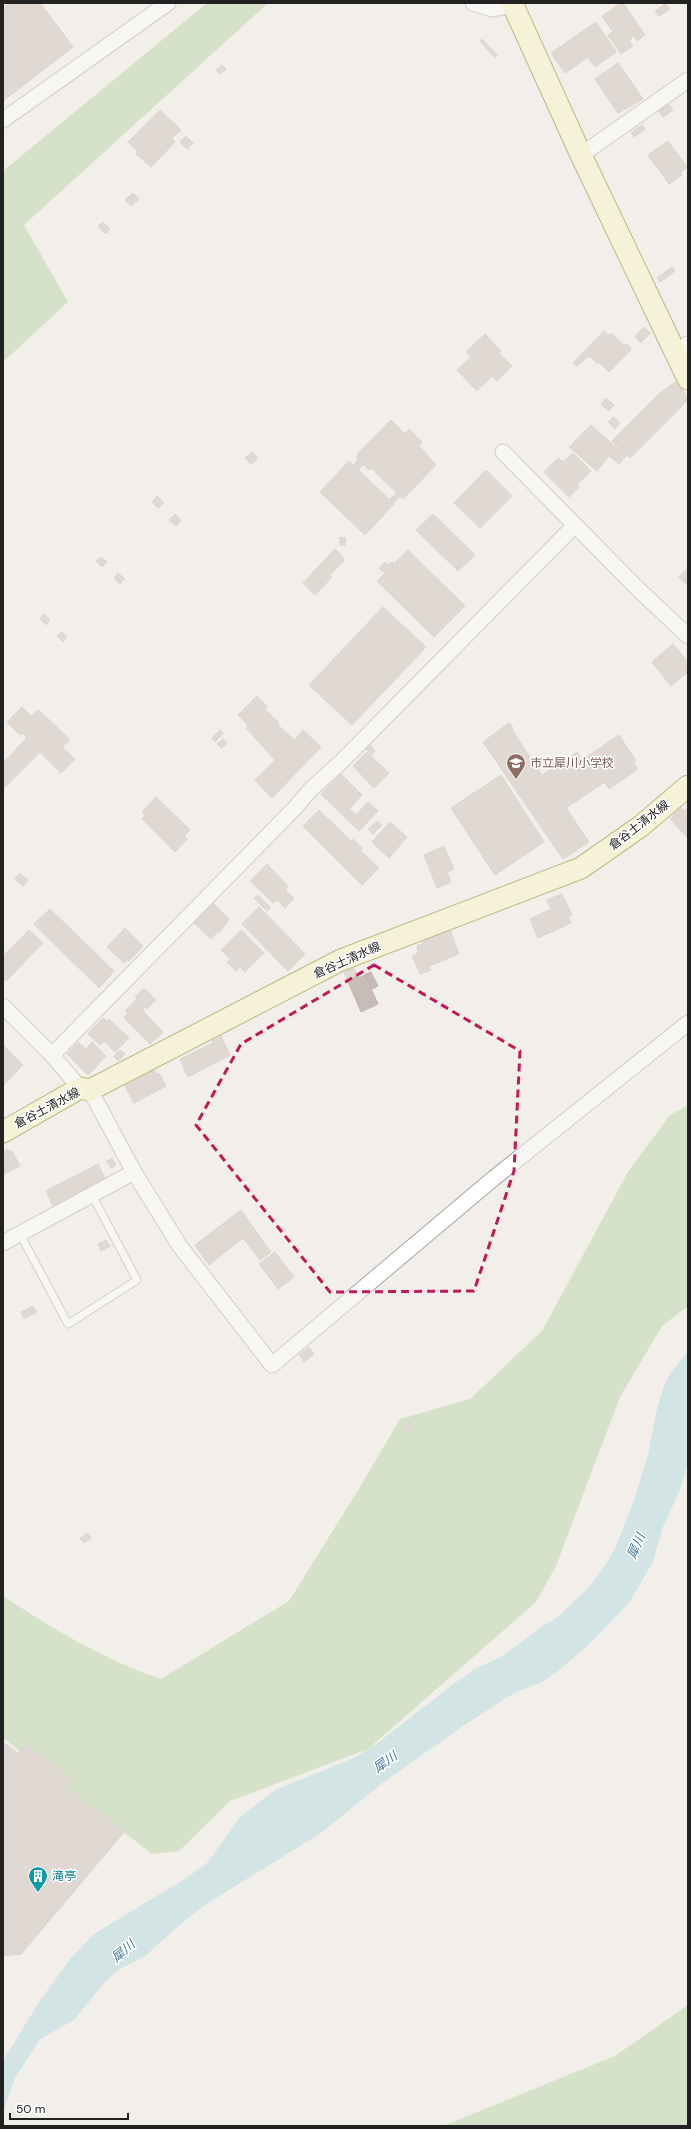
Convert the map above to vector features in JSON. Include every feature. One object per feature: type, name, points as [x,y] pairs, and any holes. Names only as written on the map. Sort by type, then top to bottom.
[{"type":"main road","points":[[512,4],[581,155],[682,348],[688,379]]},
{"type":"main road","name":"倉谷土清水線","points":[[3,1132],[340,960],[581,868],[641,826],[688,786]]},
{"type":"street","points":[[3,120],[168,3]]},
{"type":"street","points":[[473,3],[492,9],[512,4]]},
{"type":"street","points":[[581,155],[688,80]]},
{"type":"street","points":[[504,452],[638,589],[688,636]]},
{"type":"street","points":[[52,1055],[294,809],[311,789],[341,762],[575,525]]},
{"type":"street","points":[[3,1006],[85,1089],[179,1245],[272,1365],[494,1178],[688,1023]]},
{"type":"street","points":[[3,1243],[134,1172]]},
{"type":"lane","points":[[20,1234],[68,1324],[137,1280],[92,1195]]},
{"type":"highlighted area","points":[[374,965],[520,1051],[514,1171],[474,1291],[330,1292],[196,1125],[241,1044]]},
{"type":"green space","points":[[207,3],[268,3],[24,225],[68,302],[3,362],[3,171]]},
{"type":"green space","points":[[688,1105],[688,1306],[662,1326],[620,1397],[556,1566],[536,1602],[368,1749],[230,1801],[179,1851],[152,1854],[3,1738],[3,1596],[79,1643],[119,1663],[161,1679],[289,1601],[360,1487],[400,1419],[470,1399],[542,1331],[628,1172],[670,1115]]},
{"type":"green space","points":[[688,2005],[688,2126],[443,2126],[615,2056]]},
{"type":"water","name":"犀川","points":[[688,1351],[688,1463],[680,1490],[662,1529],[653,1562],[629,1603],[588,1645],[557,1672],[542,1682],[514,1693],[466,1724],[381,1784],[321,1833],[211,1901],[183,1922],[145,1956],[118,1970],[104,1983],[74,2020],[40,2039],[15,2078],[3,2112],[3,2061],[39,2002],[71,1958],[94,1934],[188,1877],[208,1862],[241,1816],[275,1790],[354,1758],[379,1742],[456,1682],[475,1669],[501,1657],[541,1627],[558,1617],[588,1588],[608,1561],[616,1546],[634,1500],[648,1455],[656,1413],[664,1386],[669,1375]]},
{"type":"building","points":[[9,3],[40,3],[73,47],[3,101],[3,8]]},
{"type":"building","points":[[623,3],[645,35],[637,41],[634,36],[629,41],[633,46],[621,54],[608,35],[613,32],[602,16]]},
{"type":"building","points":[[662,3],[665,3],[670,9],[659,16],[655,11],[664,5]]},
{"type":"building","points":[[596,22],[616,52],[595,67],[588,57],[565,73],[551,53]]},
{"type":"building","points":[[482,39],[497,55],[495,58],[480,41]]},
{"type":"building","points":[[618,63],[643,99],[618,113],[595,79]]},
{"type":"building","points":[[222,65],[226,69],[220,74],[216,70]]},
{"type":"building","points":[[668,103],[673,110],[663,117],[658,110]]},
{"type":"building","points":[[160,110],[181,130],[172,138],[175,142],[151,167],[136,154],[138,151],[128,142]]},
{"type":"building","points":[[642,125],[645,129],[634,137],[631,133]]},
{"type":"building","points":[[186,136],[193,143],[187,149],[180,142]]},
{"type":"building","points":[[668,141],[687,167],[680,173],[682,175],[669,184],[648,155]]},
{"type":"building","points":[[133,193],[139,199],[131,206],[125,200]]},
{"type":"building","points":[[103,222],[110,229],[106,234],[98,226]]},
{"type":"building","points":[[672,267],[675,271],[660,282],[657,278]]},
{"type":"building","points":[[644,327],[650,333],[641,343],[635,336]]},
{"type":"building","points":[[604,331],[608,336],[611,333],[625,346],[626,344],[631,348],[630,351],[609,372],[599,362],[597,363],[589,356],[577,366],[573,363]]},
{"type":"building","points":[[485,334],[501,351],[499,353],[512,366],[497,381],[492,376],[477,391],[457,370],[471,357],[466,352]]},
{"type":"building","points":[[678,380],[688,400],[630,458],[612,441],[660,393]]},
{"type":"building","points":[[606,398],[614,405],[609,411],[601,404]]},
{"type":"building","points":[[613,417],[620,423],[615,429],[608,422]]},
{"type":"building","points":[[391,420],[405,434],[409,429],[422,442],[419,446],[436,465],[403,499],[371,468],[369,470],[356,458],[358,455],[357,454]]},
{"type":"building","points":[[591,425],[626,456],[619,464],[609,456],[597,471],[569,447]]},
{"type":"building","points":[[252,452],[258,458],[251,464],[245,458]]},
{"type":"building","points":[[573,453],[591,471],[577,485],[579,487],[569,497],[544,472],[558,458],[563,462]]},
{"type":"building","points":[[358,460],[363,465],[358,470],[353,465]]},
{"type":"building","points":[[349,461],[394,504],[365,535],[320,492]]},
{"type":"building","points":[[486,470],[512,496],[480,528],[454,503]]},
{"type":"building","points":[[397,493],[400,496],[393,503],[389,500]]},
{"type":"building","points":[[157,496],[164,503],[158,508],[152,502]]},
{"type":"building","points":[[175,514],[181,520],[176,526],[169,520]]},
{"type":"building","points":[[433,514],[475,555],[458,571],[416,530]]},
{"type":"building","points":[[340,537],[346,538],[345,545],[340,545]]},
{"type":"building","points":[[335,549],[345,560],[330,575],[332,577],[315,595],[303,583]]},
{"type":"building","points":[[408,550],[465,606],[434,637],[377,581]]},
{"type":"building","points":[[101,557],[107,562],[102,567],[96,561]]},
{"type":"building","points":[[385,562],[389,565],[392,562],[394,563],[385,573],[379,568]]},
{"type":"building","points":[[688,568],[688,586],[679,577]]},
{"type":"building","points":[[118,573],[125,579],[120,584],[114,578]]},
{"type":"building","points":[[383,607],[426,647],[352,725],[309,685]]},
{"type":"building","points":[[44,614],[50,620],[46,625],[40,619]]},
{"type":"building","points":[[62,632],[67,637],[63,642],[57,636]]},
{"type":"building","points":[[673,644],[688,662],[688,672],[671,686],[652,662]]},
{"type":"building","points":[[257,696],[267,706],[265,709],[279,723],[278,725],[294,740],[303,730],[321,747],[272,798],[255,780],[275,760],[246,728],[248,725],[238,715]]},
{"type":"building","points":[[22,707],[31,716],[39,710],[70,740],[62,747],[75,759],[61,773],[40,752],[3,789],[3,763],[27,738],[22,733],[20,735],[7,722]]},
{"type":"building","points":[[509,723],[513,728],[512,730],[542,775],[577,752],[582,760],[619,735],[636,761],[633,763],[638,769],[609,789],[605,782],[566,808],[589,842],[563,859],[483,742]]},
{"type":"building","points":[[220,730],[223,733],[215,742],[212,738]]},
{"type":"building","points":[[223,739],[227,743],[222,748],[217,744]]},
{"type":"building","points":[[369,744],[375,751],[372,755],[365,748]]},
{"type":"building","points":[[367,752],[389,773],[374,788],[353,766]]},
{"type":"building","points":[[341,774],[362,795],[349,809],[356,815],[368,802],[378,811],[359,831],[321,794]]},
{"type":"building","points":[[501,775],[544,842],[495,875],[451,808]]},
{"type":"building","points":[[156,797],[190,830],[184,836],[187,839],[175,852],[142,819],[145,815],[142,812]]},
{"type":"building","points":[[680,807],[685,811],[688,807],[688,838],[670,819]]},
{"type":"building","points":[[319,810],[351,841],[353,839],[362,848],[360,850],[379,868],[362,885],[303,826]]},
{"type":"building","points":[[377,821],[382,825],[373,834],[368,829]]},
{"type":"building","points":[[390,822],[407,837],[389,858],[372,842]]},
{"type":"building","points":[[444,846],[454,869],[447,872],[451,882],[437,888],[424,855]]},
{"type":"building","points":[[267,864],[288,886],[285,890],[294,898],[285,908],[277,900],[273,903],[250,881]]},
{"type":"building","points":[[20,873],[28,880],[23,886],[15,879]]},
{"type":"building","points":[[562,894],[572,915],[568,917],[571,923],[538,938],[530,919],[551,909],[547,900]]},
{"type":"building","points":[[258,895],[271,908],[267,911],[254,898]]},
{"type":"building","points":[[213,903],[229,919],[219,933],[217,932],[211,939],[194,923]]},
{"type":"building","points":[[259,907],[305,954],[288,971],[242,924]]},
{"type":"building","points":[[50,909],[114,971],[99,988],[34,924]]},
{"type":"building","points":[[125,928],[143,946],[129,961],[127,960],[124,963],[107,947]]},
{"type":"building","points":[[29,930],[43,943],[6,981],[3,978],[3,956]]},
{"type":"building","points":[[241,930],[264,953],[245,972],[240,967],[236,971],[227,962],[230,959],[221,950]]},
{"type":"building","points":[[450,930],[459,954],[429,966],[431,970],[420,974],[412,956],[418,953],[417,946],[424,943],[422,940]]},
{"type":"building","points":[[354,968],[359,978],[365,975],[378,1004],[361,1012],[344,972]]},
{"type":"building","points":[[371,972],[378,986],[372,989],[365,974]]},
{"type":"building","points":[[144,988],[156,1000],[147,1009],[145,1007],[142,1010],[163,1032],[150,1044],[124,1018],[128,1013],[125,1011],[137,999],[135,997]]},
{"type":"building","points":[[103,1018],[107,1021],[109,1019],[129,1038],[115,1052],[92,1029]]},
{"type":"building","points":[[92,1029],[104,1041],[100,1045],[88,1034]]},
{"type":"building","points":[[221,1036],[230,1055],[188,1077],[180,1059],[213,1043],[212,1041]]},
{"type":"building","points":[[78,1042],[86,1049],[92,1042],[106,1056],[88,1075],[67,1054]]},
{"type":"building","points":[[3,1045],[23,1065],[3,1086]]},
{"type":"building","points":[[120,1050],[125,1054],[118,1061],[114,1056]]},
{"type":"building","points":[[154,1070],[157,1074],[159,1073],[166,1086],[134,1103],[125,1086]]},
{"type":"building","points":[[8,1149],[10,1152],[12,1151],[20,1166],[3,1175],[3,1152]]},
{"type":"building","points":[[112,1158],[116,1165],[111,1168],[107,1161]]},
{"type":"building","points":[[98,1164],[106,1181],[54,1208],[46,1191]]},
{"type":"building","points":[[241,1210],[271,1252],[260,1260],[243,1238],[209,1265],[195,1245]]},
{"type":"building","points":[[106,1240],[110,1246],[101,1251],[98,1244]]},
{"type":"building","points":[[275,1252],[294,1277],[278,1289],[259,1264]]},
{"type":"building","points":[[33,1306],[37,1312],[24,1319],[21,1312]]},
{"type":"building","points":[[309,1347],[314,1354],[304,1362],[299,1355]]},
{"type":"building","points":[[410,1422],[414,1427],[406,1432],[402,1427]]},
{"type":"building","points":[[88,1533],[91,1538],[84,1543],[80,1538]]},
{"type":"building","name":"滝亭","points":[[3,1742],[125,1831],[21,1954],[3,1956]]},
{"type":"building","name":"滝亭","points":[[26,1743],[72,1779],[55,1801],[110,1843],[56,1913],[54,1912],[45,1924],[38,1918],[28,1931],[18,1923],[14,1929],[3,1920],[3,1896],[9,1888],[3,1883],[3,1846],[31,1868],[36,1863],[20,1850],[52,1810],[48,1807],[44,1812],[20,1793],[16,1797],[3,1787],[8,1780],[5,1778],[14,1767],[17,1770],[26,1759],[19,1753]]},
{"type":"place","name":"市立犀川小学校","points":[[516,780]]},
{"type":"place","name":"滝亭","points":[[38,1893]]}]
